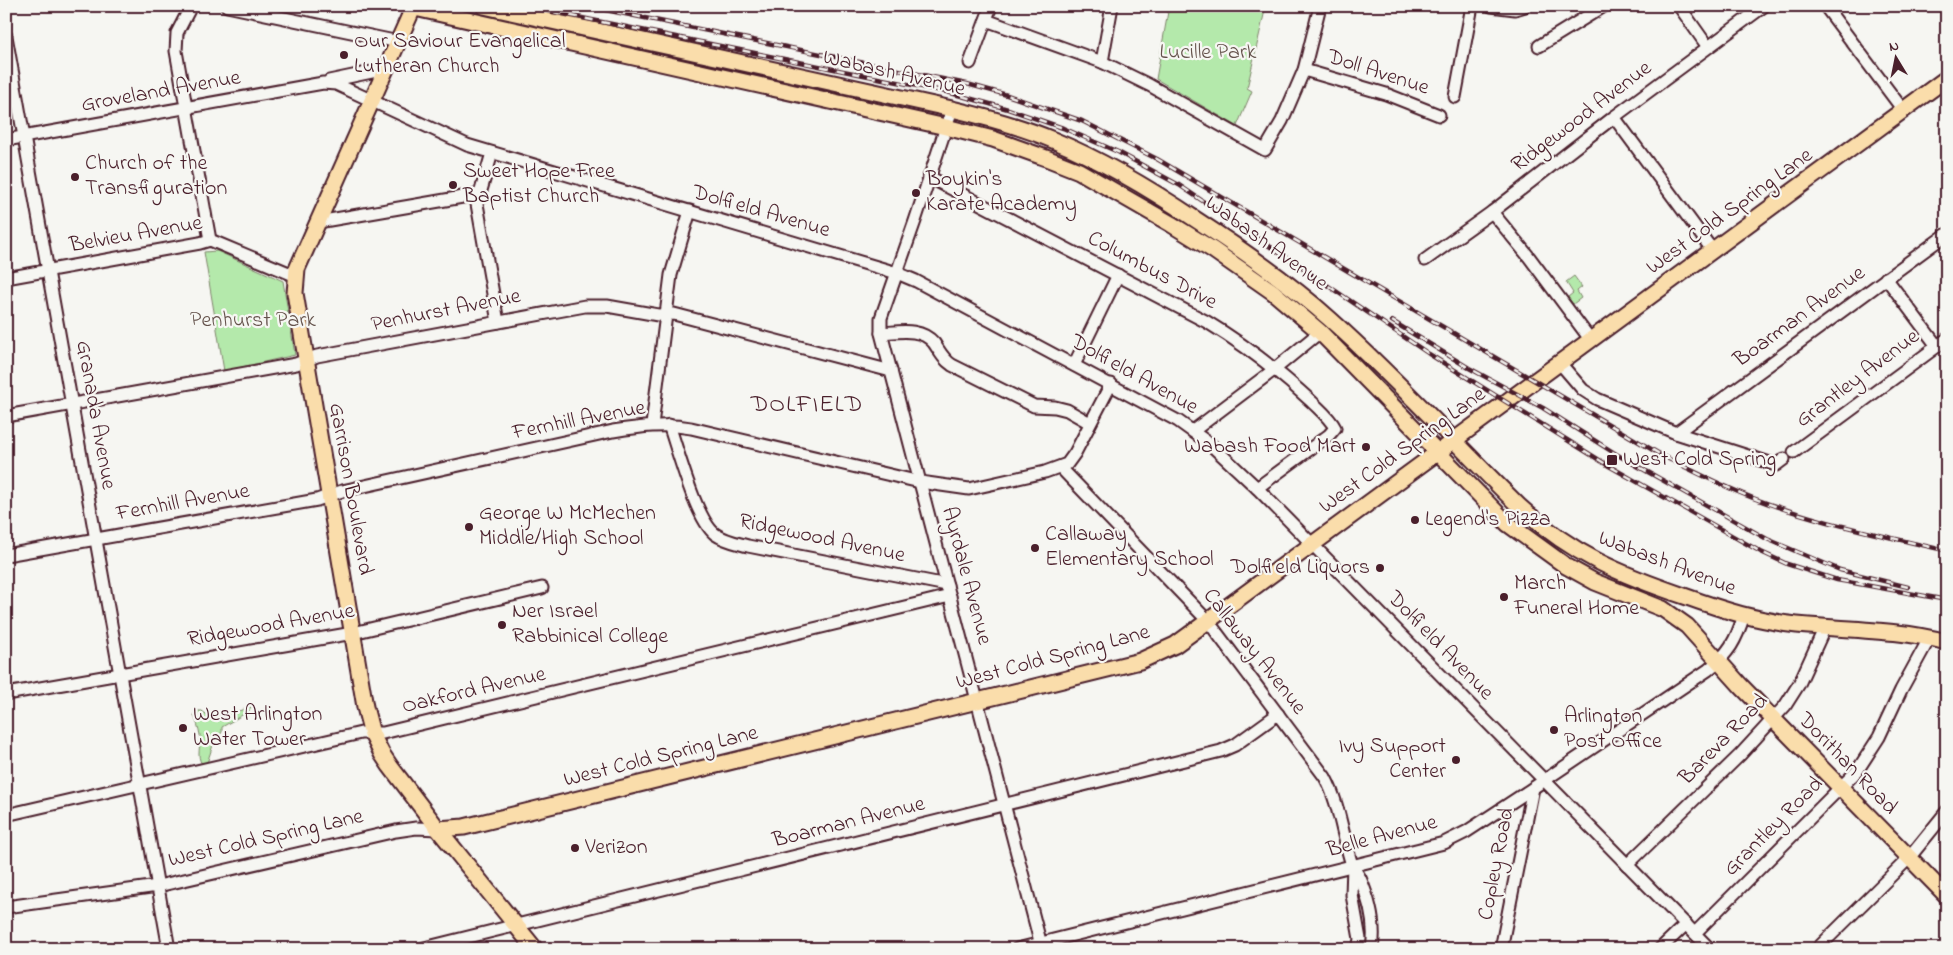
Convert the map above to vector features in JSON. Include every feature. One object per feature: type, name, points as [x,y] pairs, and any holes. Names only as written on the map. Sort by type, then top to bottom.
[{"type":"main road","name":"Wabash Avenue","points":[[484,6],[952,109],[1028,130],[1077,151],[1147,188],[1214,231],[1282,280],[1331,319],[1532,518],[1574,549],[1599,564],[1632,578],[1744,615],[1771,621],[1930,638],[1947,642]]},
{"type":"main road","name":"Garrison Boulevard","points":[[411,7],[399,42],[297,269],[295,293],[352,633],[365,707],[372,734],[382,754],[438,829],[535,949]]},
{"type":"main road","name":"Wabash Avenue","points":[[411,7],[993,139],[1046,158],[1107,186],[1240,268],[1273,292],[1320,332],[1508,524],[1544,552],[1595,582],[1663,608],[1687,626],[1720,661]]},
{"type":"main road","points":[[702,72],[707,54]]},
{"type":"main road","name":"West Cold Spring Lane","points":[[438,829],[464,827],[978,701],[1140,660],[1175,644],[1947,78]]},
{"type":"main road","name":"Dorithan Road","points":[[1720,661],[1774,720],[1947,896]]},
{"type":"street","points":[[190,6],[180,24],[176,51],[210,240]]},
{"type":"street","points":[[227,6],[399,42]]},
{"type":"street","points":[[970,63],[991,6]]},
{"type":"street","points":[[1102,62],[1112,6]]},
{"type":"street","points":[[986,20],[1102,62],[1149,85],[1266,150],[1282,121],[1304,70],[1320,6]]},
{"type":"street","points":[[1456,97],[1472,6]]},
{"type":"street","points":[[1491,6],[1515,9],[1525,6]]},
{"type":"street","points":[[1539,46],[1604,6]]},
{"type":"street","points":[[1678,6],[1708,48]]},
{"type":"street","name":"Ridgewood Avenue","points":[[1425,260],[1492,212],[1614,117],[1764,6]]},
{"type":"street","points":[[1825,6],[1903,110]]},
{"type":"street","name":"Granada Avenue","points":[[6,36],[169,949]]},
{"type":"street","name":"Groveland Avenue","points":[[6,140],[386,70]]},
{"type":"street","name":"Doll Avenue","points":[[1304,70],[1386,94],[1439,114]]},
{"type":"street","name":"Groveland Avenue","points":[[323,83],[341,86],[372,100]]},
{"type":"street","name":"Dolfield Avenue","points":[[372,100],[454,141],[897,273],[1111,384],[1193,431],[1227,459],[1257,488],[1710,949]]},
{"type":"street","name":"Ayrdale Avenue","points":[[952,109],[881,318],[881,333],[1042,946]]},
{"type":"street","points":[[1614,117],[1713,251]]},
{"type":"street","points":[[492,153],[477,204],[498,322]]},
{"type":"street","name":"Columbus Drive","points":[[929,177],[1207,322],[1243,344],[1275,369],[1328,418],[1335,428],[1329,436],[1257,488]]},
{"type":"street","points":[[318,222],[480,194]]},
{"type":"street","points":[[652,425],[675,258],[690,212]]},
{"type":"street","points":[[1492,212],[1529,257],[1590,339]]},
{"type":"street","name":"Boarman Avenue","points":[[1676,433],[1947,234]]},
{"type":"street","name":"Belvieu Avenue","points":[[6,278],[210,240],[296,276]]},
{"type":"street","points":[[1074,365],[1118,275]]},
{"type":"street","points":[[1886,278],[1937,346]]},
{"type":"street","name":"Penhurst Avenue","points":[[6,416],[296,364],[317,356],[594,305],[658,315],[674,314],[891,371]]},
{"type":"street","points":[[881,333],[905,331],[920,334],[933,343],[941,355],[952,364],[1034,406],[1055,407],[1067,410],[1090,423]]},
{"type":"street","points":[[1193,431],[1275,369],[1320,332]]},
{"type":"street","name":"Grantley Avenue","points":[[1676,433],[1785,459],[1947,339]]},
{"type":"street","points":[[1559,362],[1583,390],[1597,399],[1676,433]]},
{"type":"street","points":[[1060,467],[1072,458],[1111,384]]},
{"type":"street","name":"Fernhill Avenue","points":[[6,555],[317,500],[342,491],[613,431],[652,425],[691,428],[920,482],[968,489],[1060,467]]},
{"type":"street","name":"Ridgewood Avenue","points":[[669,425],[699,513],[708,528],[716,534],[735,543],[948,590]]},
{"type":"street","name":"Callaway Avenue","points":[[1060,467],[1208,621],[1325,777],[1339,811],[1353,866],[1365,891],[1373,924],[1372,949]]},
{"type":"street","name":"Ridgewood Avenue","points":[[6,694],[352,633],[542,588]]},
{"type":"street","name":"Oakford Avenue","points":[[6,815],[361,733],[383,733],[512,703],[948,590]]},
{"type":"street","name":"Belle Avenue","points":[[1017,949],[1042,946],[1444,843],[1533,788],[1720,661],[1729,651],[1744,615]]},
{"type":"street","name":"Bareva Road","points":[[1627,865],[1774,720],[1799,684],[1825,627]]},
{"type":"street","name":"Grantley Road","points":[[1695,933],[1857,771],[1868,755],[1930,638]]},
{"type":"street","name":"Boarman Avenue","points":[[420,949],[1228,749],[1278,714]]},
{"type":"street","name":"Copley Road","points":[[1501,949],[1533,788]]},
{"type":"street","points":[[1817,949],[1909,858],[1947,811]]},
{"type":"street","name":"West Cold Spring Lane","points":[[6,907],[158,886],[396,832],[416,828],[438,829]]},
{"type":"street","name":"Callaway Avenue","points":[[1353,866],[1352,895],[1359,944]]},
{"type":"street","points":[[1660,949],[1686,924]]},
{"type":"street","points":[[1359,944],[1374,936]]},
{"type":"green space","name":"Lucille Park","points":[[1169,6],[1266,6],[1247,88],[1252,91],[1237,126],[1156,79]]},
{"type":"green space","name":"Penhurst Park","points":[[217,251],[283,281],[295,355],[224,371],[204,252]]},
{"type":"green space","points":[[1574,276],[1582,287],[1577,291],[1581,298],[1573,304],[1568,297],[1573,293],[1566,282]]},
{"type":"green space","points":[[252,708],[249,711],[222,727],[222,732],[213,745],[207,763],[202,764],[199,754],[200,735],[194,715],[196,711],[202,711],[210,717]]},
{"type":"railway","points":[[523,6],[947,92],[1008,109],[1063,128],[1118,152],[1179,185],[1429,354],[1609,466],[1761,552],[1787,564],[1837,580],[1947,600]]},
{"type":"railway","points":[[586,6],[967,84],[1007,95],[1082,121],[1157,159],[1663,456],[1685,467],[1776,507],[1849,528],[1947,551]]},
{"type":"railway","points":[[1392,321],[1469,368],[1543,408],[1616,454],[1767,539],[1840,570],[1908,587]]},
{"type":"place","name":"Our Saviour Evangelical Lutheran Church","points":[[344,55]]},
{"type":"place","name":"Church of the Transfiguration","points":[[75,177]]},
{"type":"place","name":"Sweet Hope Free Baptist Church","points":[[453,185]]},
{"type":"place","name":"Boykin's Karate Academy","points":[[916,193]]},
{"type":"place","name":"Wabash Food Mart","points":[[1366,447]]},
{"type":"place","name":"West Cold Spring","points":[[1612,460]]},
{"type":"place","name":"Legend's Pizza","points":[[1415,520]]},
{"type":"place","name":"George W McMechen Middle/High School","points":[[469,527]]},
{"type":"place","name":"Callaway Elementary School","points":[[1035,548]]},
{"type":"place","name":"Dolfield Liquors","points":[[1380,568]]},
{"type":"place","name":"March Funeral Home","points":[[1504,597]]},
{"type":"place","name":"Ner Israel Rabbinical College","points":[[502,625]]},
{"type":"place","name":"West Arlington Water Tower","points":[[183,728]]},
{"type":"place","name":"Arlington Post Office","points":[[1554,730]]},
{"type":"place","name":"Ivy Support Center","points":[[1456,760]]},
{"type":"place","name":"Verizon","points":[[575,848]]},
{"type":"district","name":"DOLFIELD","points":[[807,405]]}]
